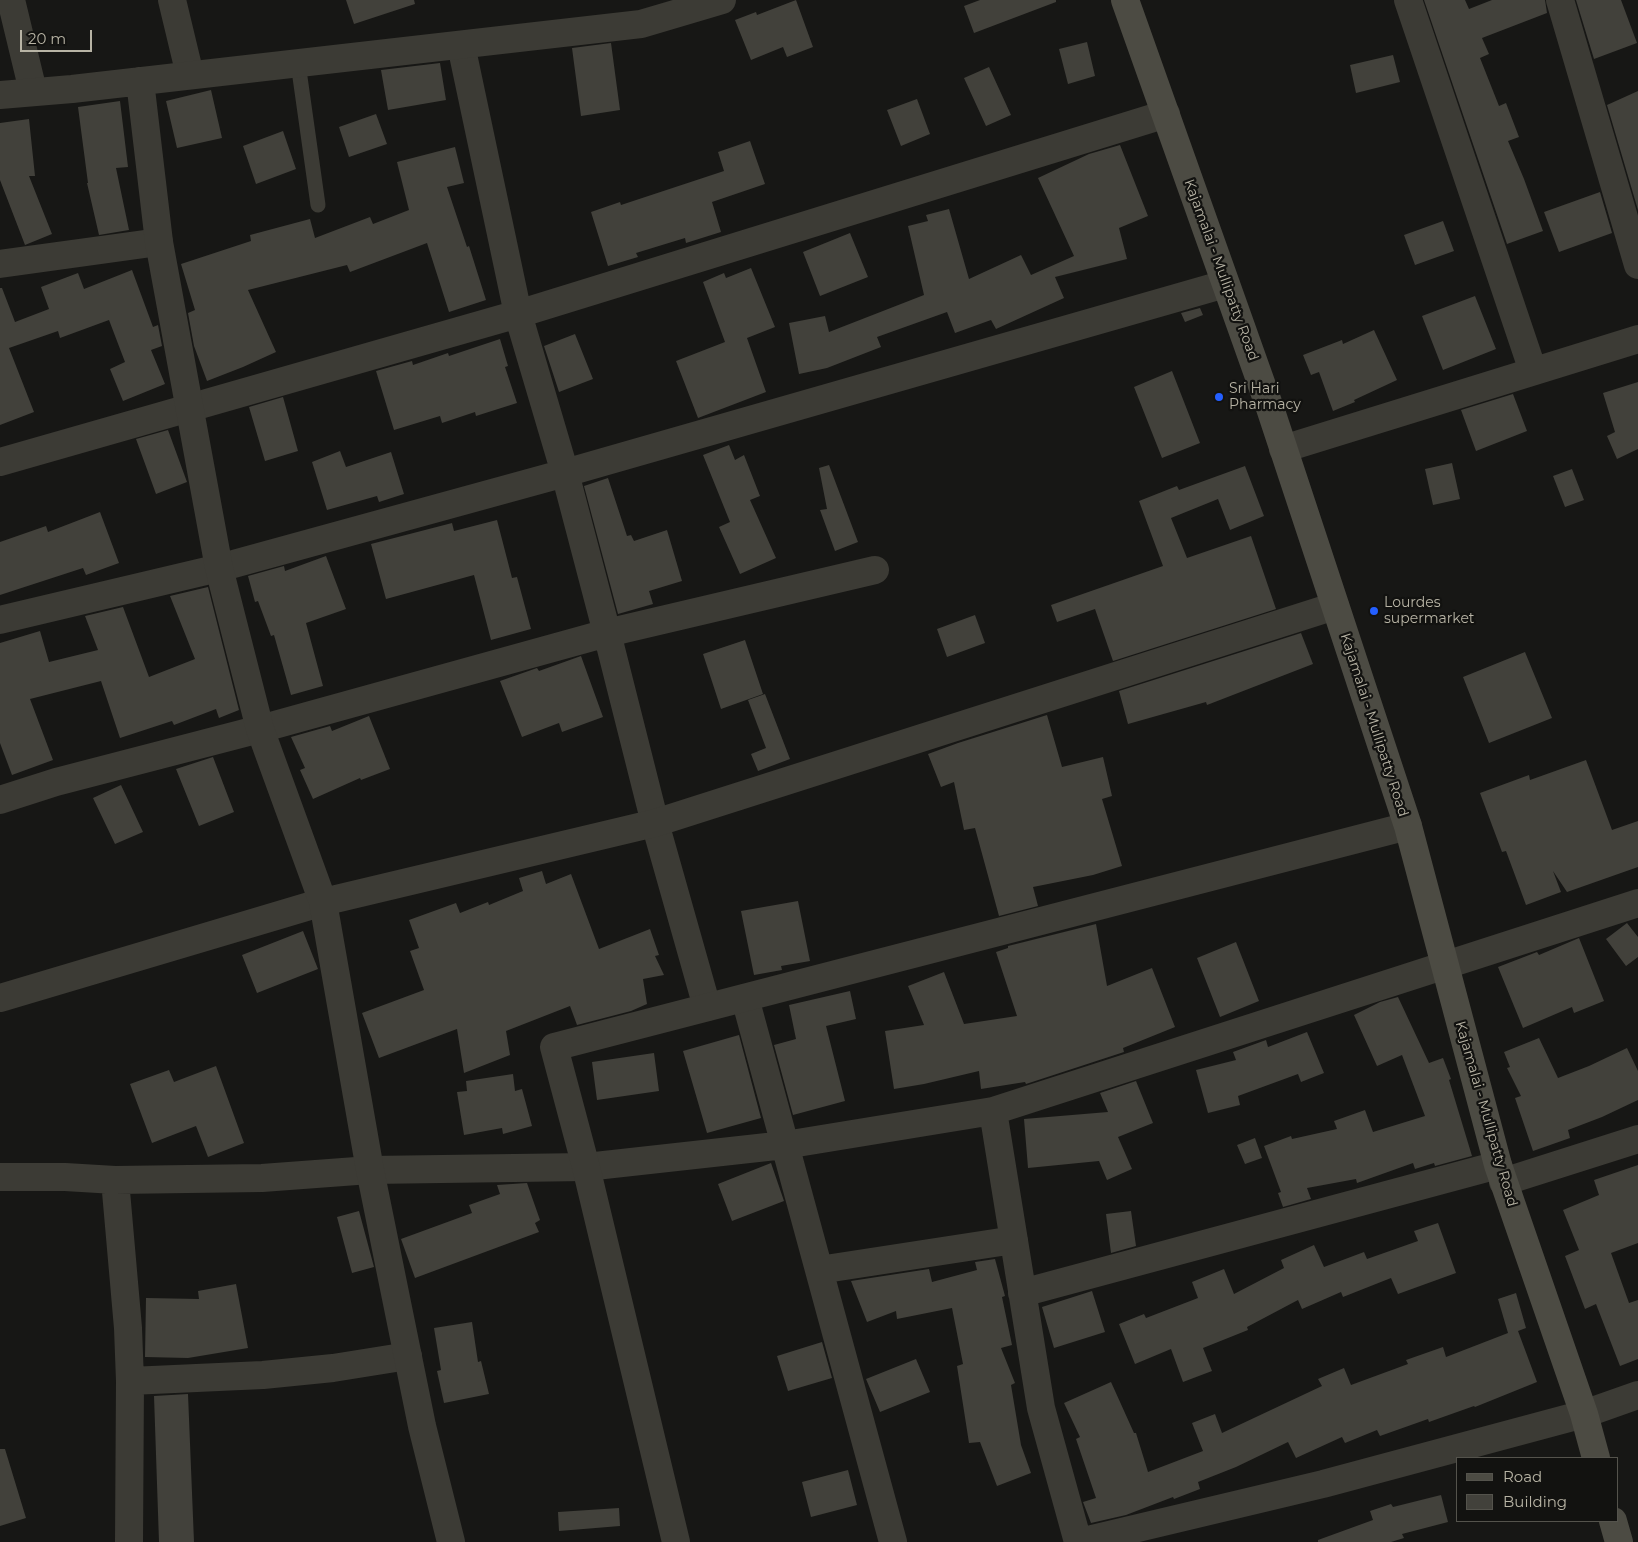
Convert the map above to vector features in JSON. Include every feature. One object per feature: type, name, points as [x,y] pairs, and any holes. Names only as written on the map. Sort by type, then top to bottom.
[{"type":"main road","name":"Kajamalai - Mullipatty Road","points":[[1125,0],[1283,449],[1408,826],[1500,1173],[1584,1414],[1596,1457]]},
{"type":"main road","points":[[1613,1522],[1619,1542]]},
{"type":"street","points":[[11,0],[33,91]]},
{"type":"street","points":[[172,0],[190,76]]},
{"type":"street","points":[[1408,0],[1533,371]]},
{"type":"street","points":[[1560,0],[1638,265]]},
{"type":"street","points":[[0,95],[140,82],[641,24],[712,1]]},
{"type":"street","points":[[461,45],[518,314],[564,473],[655,823],[707,1007]]},
{"type":"street","points":[[140,82],[158,242],[219,568],[260,729],[323,902],[370,1170],[422,1426],[451,1542]]},
{"type":"street","points":[[0,462],[518,314],[1166,114]]},
{"type":"street","points":[[0,264],[158,242]]},
{"type":"street","points":[[0,620],[219,568],[564,473],[1226,284]]},
{"type":"street","points":[[1283,449],[1638,339]]},
{"type":"street","points":[[0,800],[56,782],[260,729],[607,634],[875,570]]},
{"type":"street","points":[[0,998],[323,902],[655,823],[1335,606]]},
{"type":"street","points":[[676,1542],[586,1167],[554,1047],[1408,826]]},
{"type":"street","points":[[0,1177],[64,1177],[115,1180],[262,1178],[370,1170],[586,1167],[785,1145],[993,1111],[1638,903]]},
{"type":"street","points":[[745,998],[893,1542]]},
{"type":"street","points":[[993,1111],[1041,1408],[1079,1542],[1323,1484],[1584,1414],[1638,1395]]},
{"type":"street","points":[[1022,1294],[1638,1139]]},
{"type":"street","points":[[115,1180],[128,1328],[130,1381],[129,1542]]},
{"type":"street","points":[[819,1270],[1014,1240]]},
{"type":"street","points":[[130,1381],[263,1376],[333,1368],[408,1356]]},
{"type":"lane","points":[[298,63],[318,205]]},
{"type":"building","points":[[346,0],[414,0],[415,4],[354,24]]},
{"type":"building","points":[[796,0],[813,47],[787,57],[783,47],[751,60],[735,20],[756,12],[757,15]]},
{"type":"building","points":[[980,0],[1056,0],[1056,2],[974,33],[964,6]]},
{"type":"building","points":[[1424,0],[1465,0],[1469,9],[1492,0],[1545,0],[1547,13],[1482,38],[1489,54],[1480,58],[1499,106],[1506,103],[1519,137],[1508,141],[1543,231],[1507,244]]},
{"type":"building","points":[[1576,0],[1621,0],[1637,43],[1594,59]]},
{"type":"building","points":[[1087,42],[1095,76],[1068,84],[1059,49]]},
{"type":"building","points":[[611,43],[620,110],[581,116],[572,48]]},
{"type":"building","points":[[1393,55],[1400,82],[1356,93],[1350,65]]},
{"type":"building","points":[[440,63],[446,100],[388,110],[381,70]]},
{"type":"building","points":[[989,67],[1011,115],[986,126],[964,78]]},
{"type":"building","points":[[211,90],[222,138],[177,148],[166,101]]},
{"type":"building","points":[[1638,91],[1638,210],[1607,105]]},
{"type":"building","points":[[917,99],[930,134],[901,146],[887,110]]},
{"type":"building","points":[[120,101],[128,167],[116,168],[129,230],[99,235],[87,183],[78,107]]},
{"type":"building","points":[[376,114],[387,144],[349,157],[339,127]]},
{"type":"building","points":[[29,119],[35,176],[29,176],[52,234],[25,245],[0,180],[0,123]]},
{"type":"building","points":[[283,131],[296,169],[256,184],[243,146]]},
{"type":"building","points":[[750,141],[765,184],[712,202],[721,232],[686,243],[685,238],[636,253],[638,257],[608,266],[591,212],[620,202],[621,205],[724,171],[718,152]]},
{"type":"building","points":[[1120,145],[1148,216],[1119,228],[1127,259],[1055,277],[1064,298],[996,329],[991,320],[955,333],[947,312],[877,337],[881,347],[827,368],[799,374],[789,323],[825,316],[829,332],[924,295],[908,226],[928,221],[926,215],[949,209],[969,279],[1021,255],[1031,275],[1074,256],[1038,178],[1089,154]]},
{"type":"building","points":[[455,147],[464,183],[447,187],[467,247],[469,246],[486,300],[449,312],[427,243],[350,272],[347,265],[248,290],[276,352],[207,381],[194,346],[188,313],[195,310],[181,264],[251,241],[250,235],[310,219],[315,238],[370,217],[373,224],[409,210],[397,162]]},
{"type":"building","points":[[1600,192],[1612,233],[1559,252],[1544,212]]},
{"type":"building","points":[[1443,221],[1454,251],[1415,265],[1404,235]]},
{"type":"building","points":[[850,233],[868,277],[820,296],[803,252]]},
{"type":"building","points":[[751,268],[775,327],[747,338],[766,392],[698,418],[676,361],[725,342],[703,282],[724,273],[726,278]]},
{"type":"building","points":[[132,270],[153,327],[158,325],[162,346],[151,350],[165,384],[123,401],[110,369],[125,362],[109,320],[60,338],[58,331],[9,348],[34,412],[0,425],[0,288],[2,288],[15,322],[49,309],[41,287],[78,273],[84,289]]},
{"type":"building","points":[[1475,296],[1496,349],[1443,370],[1422,316]]},
{"type":"building","points":[[1200,308],[1203,315],[1185,322],[1181,313]]},
{"type":"building","points":[[1374,330],[1397,380],[1333,411],[1319,372],[1311,375],[1303,355],[1342,340],[1343,344]]},
{"type":"building","points":[[575,334],[593,379],[559,392],[544,346]]},
{"type":"building","points":[[500,339],[508,366],[505,367],[517,403],[476,416],[475,412],[442,423],[440,416],[394,430],[376,371],[412,361],[413,365],[448,353],[449,356]]},
{"type":"building","points":[[1172,371],[1200,443],[1162,458],[1134,387]]},
{"type":"building","points":[[1638,382],[1638,449],[1617,459],[1607,436],[1615,432],[1603,393]]},
{"type":"building","points":[[1513,394],[1527,431],[1476,451],[1461,410]]},
{"type":"building","points":[[283,397],[298,451],[265,461],[249,407]]},
{"type":"building","points":[[168,430],[187,482],[156,494],[136,439]]},
{"type":"building","points":[[729,445],[735,460],[744,455],[760,496],[750,500],[776,558],[740,574],[719,527],[730,522],[703,455]]},
{"type":"building","points":[[340,451],[346,467],[391,452],[404,494],[379,502],[377,496],[327,510],[312,462]]},
{"type":"building","points":[[1452,463],[1460,499],[1433,505],[1425,469]]},
{"type":"building","points":[[829,465],[858,542],[835,551],[820,510],[827,509],[819,468]]},
{"type":"building","points":[[1245,466],[1264,516],[1230,530],[1218,499],[1171,518],[1187,558],[1251,536],[1276,609],[1113,661],[1095,609],[1057,622],[1051,605],[1163,566],[1139,501],[1177,486],[1179,490]]},
{"type":"building","points":[[1572,469],[1584,500],[1565,507],[1553,476]]},
{"type":"building","points":[[608,478],[627,536],[631,535],[634,541],[667,530],[682,581],[649,591],[653,604],[618,614],[584,486]]},
{"type":"building","points":[[100,512],[119,563],[86,575],[83,568],[0,595],[0,542],[46,526],[48,532]]},
{"type":"building","points":[[497,520],[512,578],[517,577],[531,629],[491,640],[474,575],[386,599],[371,544],[452,523],[454,531]]},
{"type":"building","points":[[326,556],[346,609],[306,623],[323,686],[291,695],[274,635],[271,636],[258,601],[255,602],[248,576],[284,566],[285,571]]},
{"type":"building","points":[[208,587],[239,710],[219,718],[216,709],[174,725],[172,721],[120,738],[101,681],[30,699],[53,760],[12,775],[0,743],[0,643],[40,631],[49,662],[98,650],[85,616],[123,607],[149,677],[195,659],[170,596]]},
{"type":"building","points":[[975,615],[985,643],[947,657],[937,629]]},
{"type":"building","points":[[1301,633],[1313,664],[1207,705],[1206,702],[1128,724],[1119,691]]},
{"type":"building","points":[[745,640],[763,694],[721,709],[703,654]]},
{"type":"building","points":[[1525,652],[1552,718],[1489,743],[1463,677]]},
{"type":"building","points":[[581,656],[603,717],[562,732],[559,723],[522,737],[500,681],[537,668],[539,671]]},
{"type":"building","points":[[765,694],[790,759],[758,771],[751,754],[766,748],[748,700]]},
{"type":"building","points":[[1047,715],[1062,767],[1103,757],[1112,796],[1102,799],[1122,866],[1093,875],[1033,887],[1038,906],[999,916],[975,828],[964,830],[954,782],[941,787],[928,754]]},
{"type":"building","points":[[369,716],[390,769],[361,780],[360,778],[313,799],[300,770],[305,768],[291,737],[330,726],[332,731]]},
{"type":"building","points":[[213,757],[234,812],[199,826],[176,769]]},
{"type":"building","points":[[1586,760],[1612,830],[1638,821],[1638,867],[1567,892],[1553,871],[1561,892],[1526,905],[1506,851],[1502,852],[1480,793],[1529,775],[1530,780]]},
{"type":"building","points":[[121,785],[143,832],[115,844],[93,798]]},
{"type":"building","points":[[542,871],[546,884],[571,874],[599,949],[650,929],[659,955],[655,956],[664,975],[643,979],[647,1004],[631,1011],[577,1025],[570,1006],[506,1031],[510,1055],[464,1073],[457,1029],[379,1058],[362,1013],[424,990],[410,951],[419,948],[409,920],[456,903],[460,913],[488,902],[489,905],[523,891],[519,878]]},
{"type":"building","points":[[798,901],[810,961],[781,966],[782,970],[754,975],[741,911]]},
{"type":"building","points":[[1627,923],[1638,937],[1638,957],[1626,966],[1606,939]]},
{"type":"building","points":[[1096,924],[1107,986],[1152,968],[1175,1027],[1123,1048],[1124,1052],[1026,1084],[1025,1082],[981,1089],[979,1071],[894,1089],[885,1031],[924,1025],[908,986],[944,972],[964,1024],[1017,1016],[996,952],[1008,948],[1008,946]]},
{"type":"building","points":[[303,931],[318,969],[257,993],[242,955]]},
{"type":"building","points":[[1579,938],[1604,1001],[1574,1013],[1572,1007],[1523,1028],[1498,967],[1537,952],[1539,955]]},
{"type":"building","points":[[1236,942],[1259,1001],[1220,1017],[1197,958]]},
{"type":"building","points":[[850,991],[856,1019],[826,1026],[845,1101],[793,1115],[774,1045],[796,1039],[789,1005]]},
{"type":"building","points":[[1398,997],[1429,1063],[1443,1058],[1451,1079],[1449,1080],[1472,1156],[1435,1166],[1434,1163],[1415,1169],[1413,1163],[1357,1183],[1356,1179],[1307,1188],[1311,1199],[1283,1207],[1278,1193],[1281,1192],[1264,1146],[1291,1136],[1292,1139],[1337,1129],[1334,1121],[1365,1110],[1373,1132],[1425,1116],[1402,1055],[1377,1066],[1354,1015],[1380,1002]]},
{"type":"building","points":[[1307,1032],[1324,1073],[1301,1082],[1298,1074],[1238,1096],[1240,1105],[1208,1113],[1196,1070],[1236,1060],[1233,1052],[1266,1040],[1268,1047]]},
{"type":"building","points":[[739,1035],[761,1118],[707,1133],[683,1051]]},
{"type":"building","points":[[1539,1038],[1558,1078],[1627,1048],[1638,1071],[1638,1100],[1568,1130],[1570,1138],[1533,1151],[1515,1098],[1521,1096],[1507,1068],[1510,1067],[1504,1052]]},
{"type":"building","points":[[654,1053],[659,1091],[597,1100],[592,1062]]},
{"type":"building","points":[[216,1066],[244,1143],[208,1157],[196,1126],[152,1143],[130,1084],[169,1070],[174,1082]]},
{"type":"building","points":[[513,1074],[515,1091],[522,1089],[532,1126],[503,1134],[502,1128],[464,1135],[457,1092],[467,1091],[466,1081]]},
{"type":"building","points":[[1136,1081],[1153,1123],[1118,1137],[1132,1169],[1107,1180],[1099,1161],[1028,1168],[1024,1119],[1108,1112],[1100,1093]]},
{"type":"building","points":[[1255,1138],[1262,1158],[1245,1164],[1237,1145]]},
{"type":"building","points":[[771,1163],[784,1201],[732,1221],[718,1184]]},
{"type":"building","points":[[1638,1165],[1638,1243],[1611,1253],[1629,1303],[1638,1300],[1638,1359],[1620,1366],[1596,1304],[1585,1309],[1565,1256],[1579,1250],[1563,1210],[1599,1195],[1594,1180]]},
{"type":"building","points":[[527,1183],[540,1220],[535,1223],[539,1232],[415,1278],[401,1239],[472,1213],[469,1205],[500,1194],[497,1185]]},
{"type":"building","points":[[359,1211],[374,1267],[352,1273],[337,1217]]},
{"type":"building","points":[[1131,1211],[1136,1246],[1111,1253],[1106,1214]]},
{"type":"building","points":[[1438,1223],[1456,1273],[1398,1294],[1391,1278],[1343,1297],[1341,1292],[1302,1309],[1298,1300],[1247,1327],[1248,1330],[1203,1348],[1212,1371],[1183,1382],[1171,1349],[1135,1364],[1119,1324],[1144,1314],[1146,1318],[1198,1298],[1192,1282],[1224,1269],[1234,1294],[1284,1268],[1281,1260],[1314,1245],[1324,1267],[1364,1252],[1367,1259],[1418,1241],[1414,1231]]},
{"type":"building","points":[[995,1259],[1005,1296],[1002,1297],[1012,1345],[1001,1348],[1015,1383],[1011,1385],[1021,1445],[1031,1473],[997,1486],[980,1442],[969,1443],[957,1366],[963,1364],[952,1308],[897,1319],[896,1311],[867,1322],[851,1281],[929,1269],[932,1282],[977,1270],[975,1262]]},
{"type":"building","points":[[236,1284],[248,1348],[188,1358],[145,1357],[146,1298],[199,1299],[198,1291]]},
{"type":"building","points":[[1092,1291],[1105,1332],[1054,1348],[1042,1307]]},
{"type":"building","points":[[1516,1293],[1526,1328],[1518,1331],[1537,1382],[1475,1407],[1429,1422],[1428,1419],[1380,1436],[1377,1430],[1345,1443],[1342,1437],[1296,1458],[1288,1442],[1236,1467],[1198,1482],[1200,1489],[1126,1515],[1091,1523],[1083,1502],[1096,1498],[1076,1439],[1080,1437],[1064,1403],[1111,1382],[1134,1433],[1136,1433],[1148,1472],[1203,1451],[1192,1423],[1215,1414],[1222,1433],[1322,1386],[1318,1379],[1344,1368],[1351,1385],[1408,1364],[1406,1360],[1443,1347],[1446,1357],[1508,1333],[1498,1299]]},
{"type":"building","points":[[472,1322],[478,1362],[481,1361],[489,1394],[444,1403],[437,1371],[441,1370],[434,1328]]},
{"type":"building","points":[[822,1342],[832,1378],[788,1391],[777,1356]]},
{"type":"building","points":[[916,1359],[930,1392],[880,1412],[866,1379]]},
{"type":"building","points":[[188,1394],[194,1542],[159,1542],[154,1396]]},
{"type":"building","points":[[0,1449],[5,1449],[26,1518],[0,1526]]},
{"type":"building","points":[[848,1470],[857,1505],[811,1517],[802,1482]]},
{"type":"building","points":[[1441,1495],[1448,1522],[1402,1534],[1404,1538],[1391,1542],[1318,1542],[1318,1540],[1373,1520],[1370,1511],[1391,1504],[1393,1507]]},
{"type":"building","points":[[619,1508],[620,1526],[559,1531],[558,1512]]},
{"type":"place","name":"Sri Hari Pharmacy","points":[[1219,397]]},
{"type":"place","name":"Lourdes supermarket","points":[[1374,611]]}]
